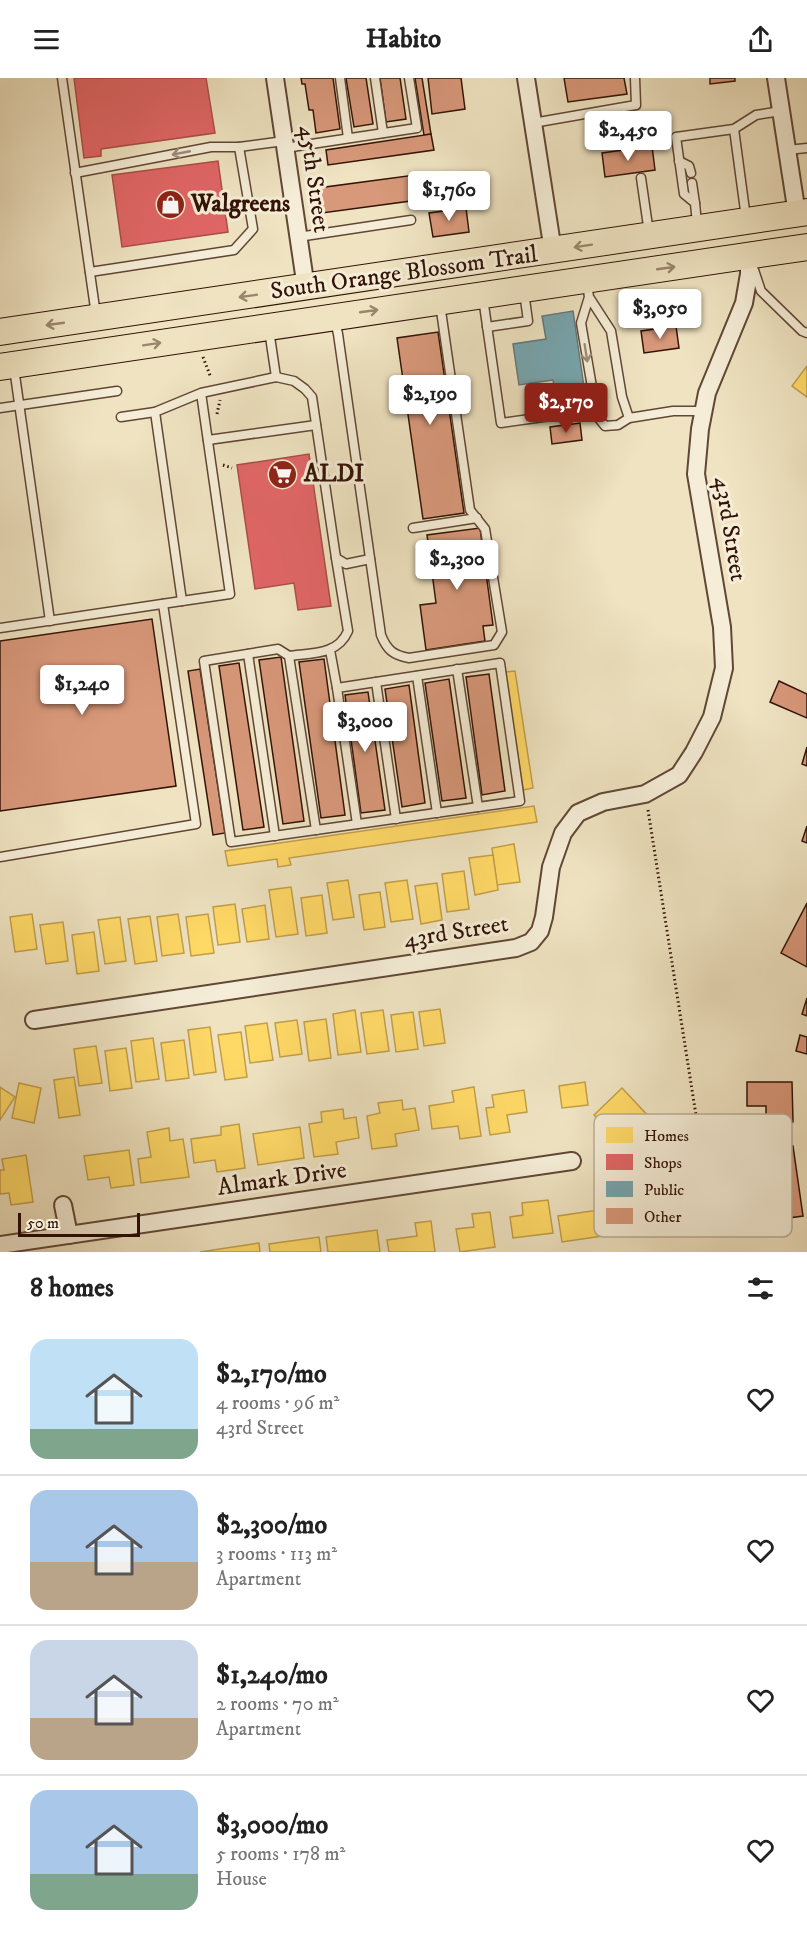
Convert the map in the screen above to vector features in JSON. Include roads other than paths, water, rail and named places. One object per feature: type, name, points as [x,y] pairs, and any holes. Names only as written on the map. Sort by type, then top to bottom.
[{"type":"main road","name":"South Orange Blossom Trail","points":[[0,332],[802,213]]},
{"type":"main road","name":"South Orange Blossom Trail","points":[[7,366],[208,345],[269,326],[523,289],[587,288],[749,255],[807,247]]},
{"type":"main road","points":[[333,317],[341,299],[357,287],[387,276]]},
{"type":"main road","points":[[208,345],[296,298],[306,288]]},
{"type":"street","name":"45th Street","points":[[274,78],[306,288]]},
{"type":"street","points":[[526,78],[553,251]]},
{"type":"street","points":[[776,78],[787,150],[802,213]]},
{"type":"street","name":"43rd Street","points":[[34,1020],[516,948],[531,942],[540,931],[551,867],[563,833],[578,813],[603,802],[645,794],[679,775],[712,717],[724,668],[722,627],[696,474],[700,429],[707,393],[744,303],[749,274],[749,255]]},
{"type":"street","name":"Almark Drive","points":[[0,1245],[572,1161]]},
{"type":"street","points":[[63,1205],[69,1235]]},
{"type":"lane","points":[[62,78],[97,318]]},
{"type":"lane","points":[[340,78],[348,138]]},
{"type":"lane","points":[[375,78],[383,133]]},
{"type":"lane","points":[[75,173],[211,147],[284,145],[417,128],[409,78]]},
{"type":"lane","points":[[533,123],[636,105],[634,78]]},
{"type":"lane","points":[[695,203],[684,194],[676,137],[734,129],[756,115],[781,111]]},
{"type":"lane","points":[[734,129],[747,221]]},
{"type":"lane","points":[[90,272],[234,250],[252,230],[239,147]]},
{"type":"lane","points":[[787,150],[807,148]]},
{"type":"lane","points":[[679,161],[689,166],[691,173]]},
{"type":"lane","points":[[641,178],[650,236]]},
{"type":"lane","points":[[692,183],[698,229]]},
{"type":"lane","points":[[298,237],[411,220]]},
{"type":"lane","points":[[749,255],[760,291],[802,331],[807,333]]},
{"type":"lane","points":[[587,288],[581,323],[597,416],[605,426],[618,424],[629,417],[673,411],[704,411]]},
{"type":"lane","points":[[587,288],[611,331],[622,397],[629,417]]},
{"type":"lane","points":[[487,327],[528,321],[523,289]]},
{"type":"lane","points":[[482,295],[501,423],[572,413]]},
{"type":"lane","points":[[333,317],[338,334],[381,635],[386,647],[395,655],[409,658],[494,645],[502,632],[485,529],[470,510],[439,301]]},
{"type":"lane","points":[[269,326],[276,377]]},
{"type":"lane","points":[[7,366],[19,405],[50,621]]},
{"type":"lane","points":[[121,417],[154,412],[201,393],[276,377],[294,381],[312,397],[348,631],[343,642],[330,650],[289,656],[278,649],[204,661],[231,842],[520,801],[500,663],[337,688]]},
{"type":"lane","points":[[0,408],[117,391]]},
{"type":"lane","points":[[0,628],[230,594],[201,393]]},
{"type":"lane","points":[[154,412],[182,601]]},
{"type":"lane","points":[[208,440],[316,425]]},
{"type":"lane","points":[[413,528],[477,519]]},
{"type":"lane","points":[[336,558],[346,564],[370,559]]},
{"type":"lane","points":[[0,857],[196,824],[163,604]]},
{"type":"lane","points":[[330,650],[357,824]]},
{"type":"lane","points":[[248,654],[275,836]]},
{"type":"lane","points":[[289,656],[316,830]]},
{"type":"lane","points":[[457,669],[478,807]]},
{"type":"lane","points":[[417,676],[437,813]]},
{"type":"lane","points":[[376,682],[396,819]]},
{"type":"place","name":"Walgreens","points":[[170,204]]},
{"type":"place","name":"ALDI","points":[[283,474]]}]
